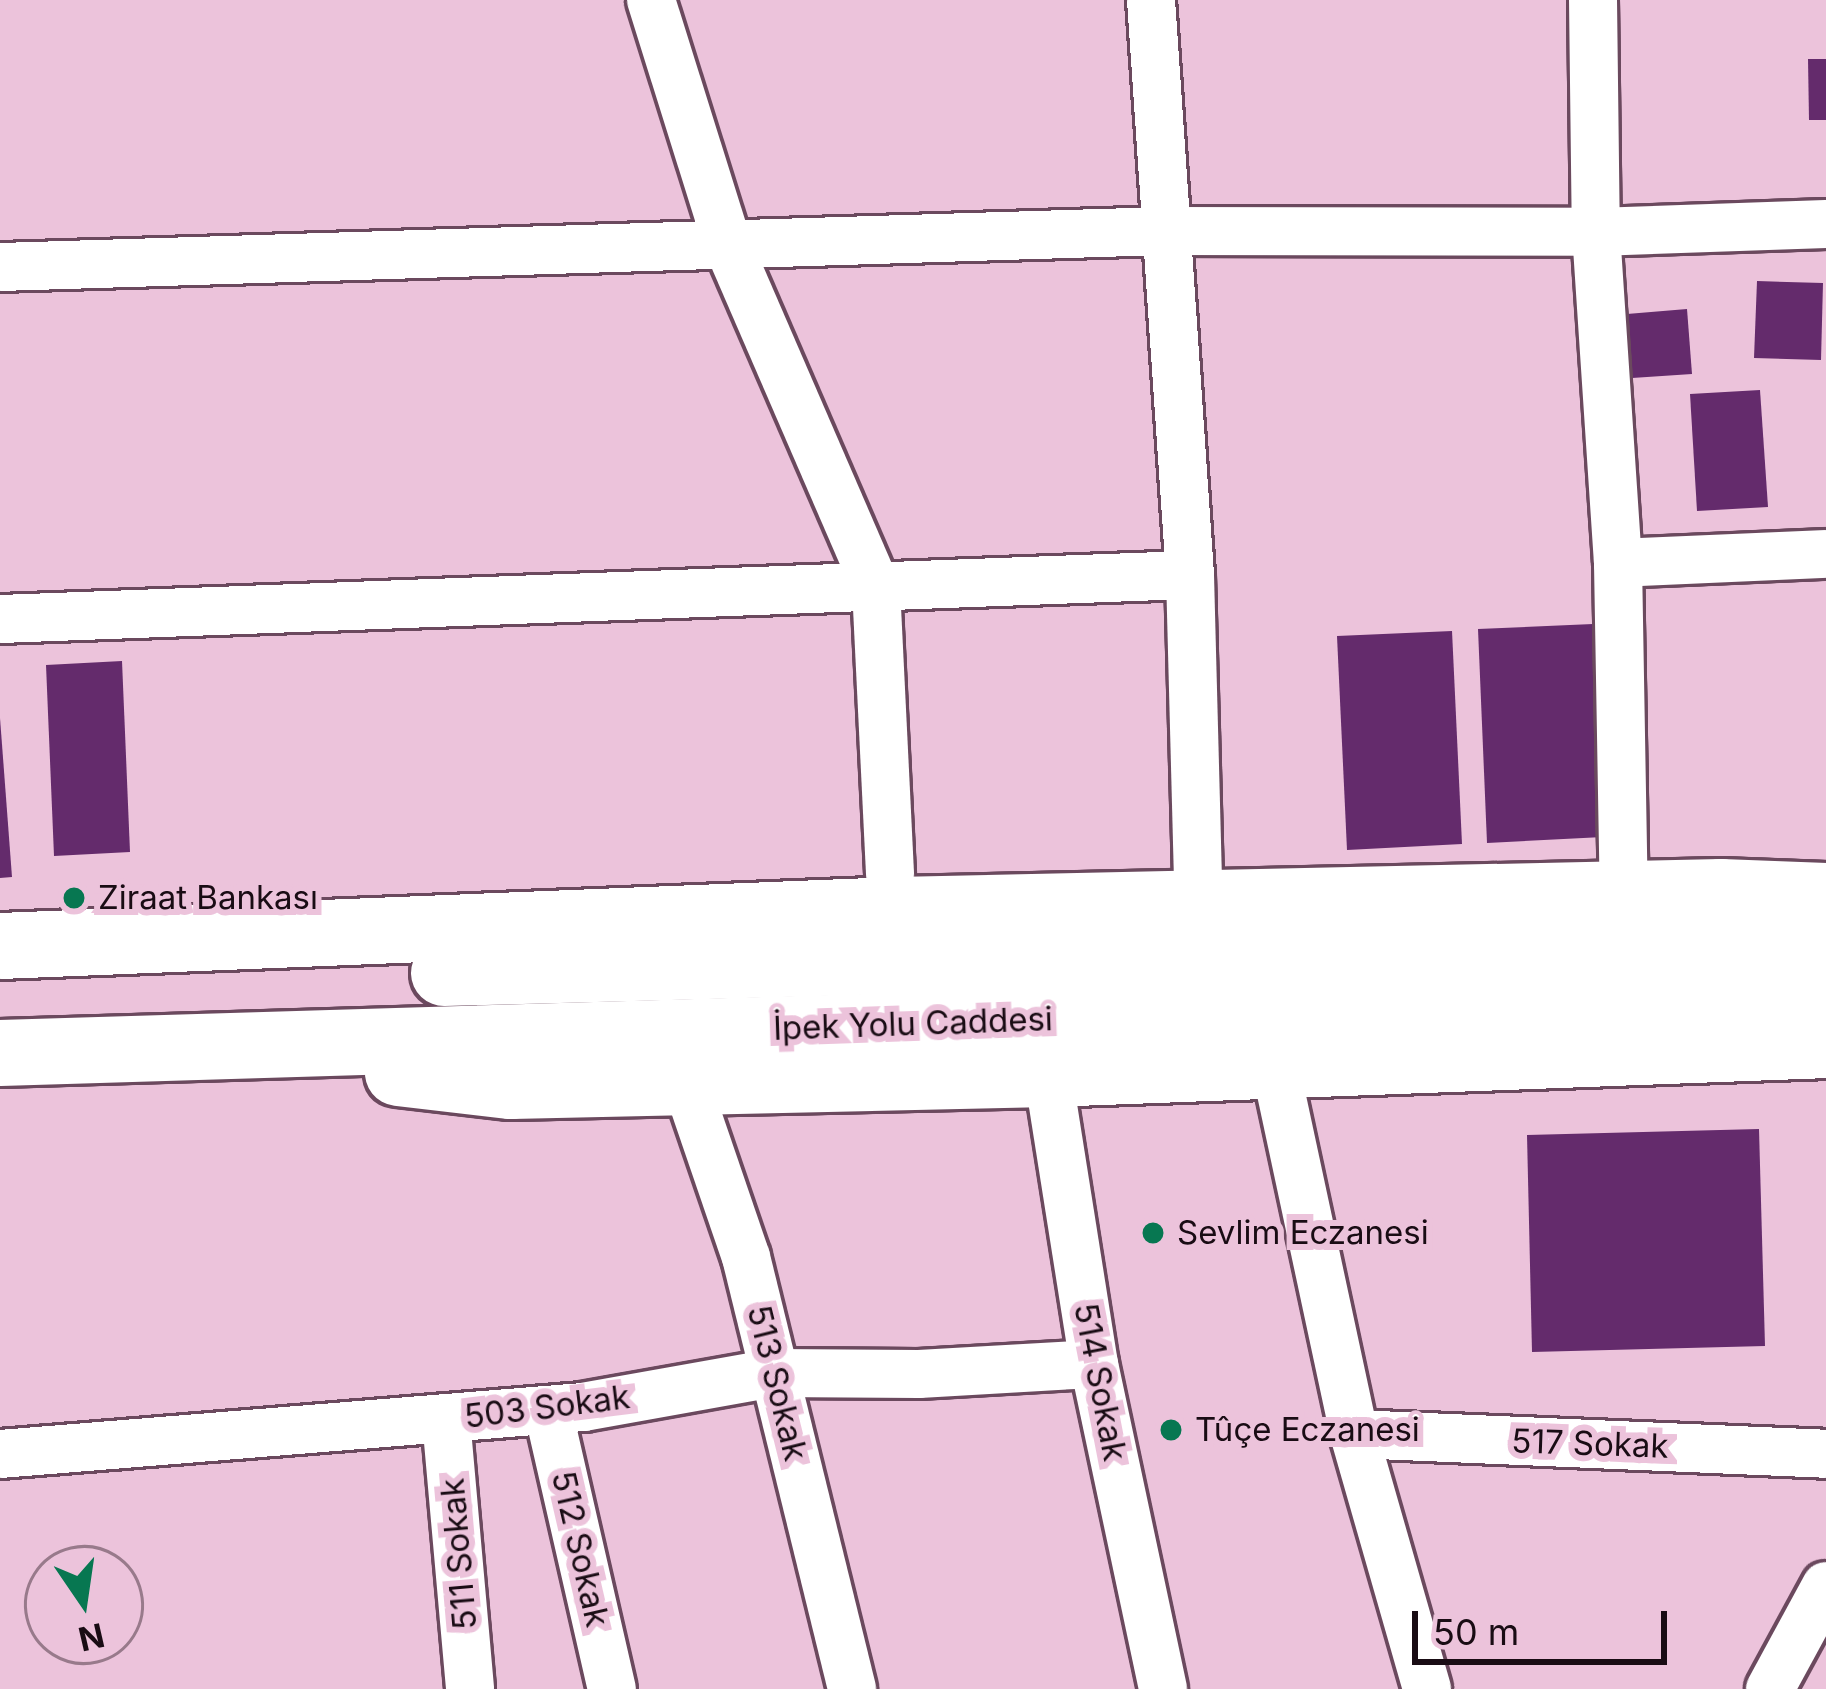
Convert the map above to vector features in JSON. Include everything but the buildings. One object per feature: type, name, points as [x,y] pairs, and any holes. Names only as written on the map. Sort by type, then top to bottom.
[{"type":"highway","points":[[0,946],[896,910],[1624,894],[1826,896]]},
{"type":"highway","name":"İpek Yolu Caddesi","points":[[0,986],[1826,936]]},
{"type":"highway","name":"İpek Yolu Caddesi","points":[[0,1053],[1826,998]]},
{"type":"highway","points":[[174,1047],[511,1086],[1048,1074],[1826,1045]]},
{"type":"street","points":[[652,0],[727,243],[876,586],[890,875]]},
{"type":"street","points":[[1151,0],[1190,575],[1198,878]]},
{"type":"street","points":[[1593,0],[1596,232],[1618,563],[1624,894]]},
{"type":"street","points":[[0,267],[1167,231],[1596,232],[1826,224]]},
{"type":"street","points":[[1618,563],[1826,554]]},
{"type":"street","points":[[0,619],[1190,575]]},
{"type":"street","points":[[1275,1064],[1354,1434],[1427,1689]]},
{"type":"street","name":"514 Sokak","points":[[1048,1074],[1094,1364],[1163,1689]]},
{"type":"street","name":"513 Sokak","points":[[686,1082],[746,1257],[852,1689]]},
{"type":"street","name":"503 Sokak","points":[[0,1454],[548,1410],[774,1373],[920,1374],[1094,1364]]},
{"type":"street","name":"512 Sokak","points":[[548,1410],[612,1689]]},
{"type":"street","name":"511 Sokak","points":[[446,1419],[470,1689]]},
{"type":"street","name":"517 Sokak","points":[[1354,1434],[1826,1454]]},
{"type":"street","points":[[1769,1689],[1826,1586]]},
{"type":"place","name":"Ziraat Bankası","points":[[74,898]]},
{"type":"place","name":"Sevlim Eczanesi","points":[[1153,1233]]},
{"type":"place","name":"Tûçe Eczanesi","points":[[1171,1430]]}]
